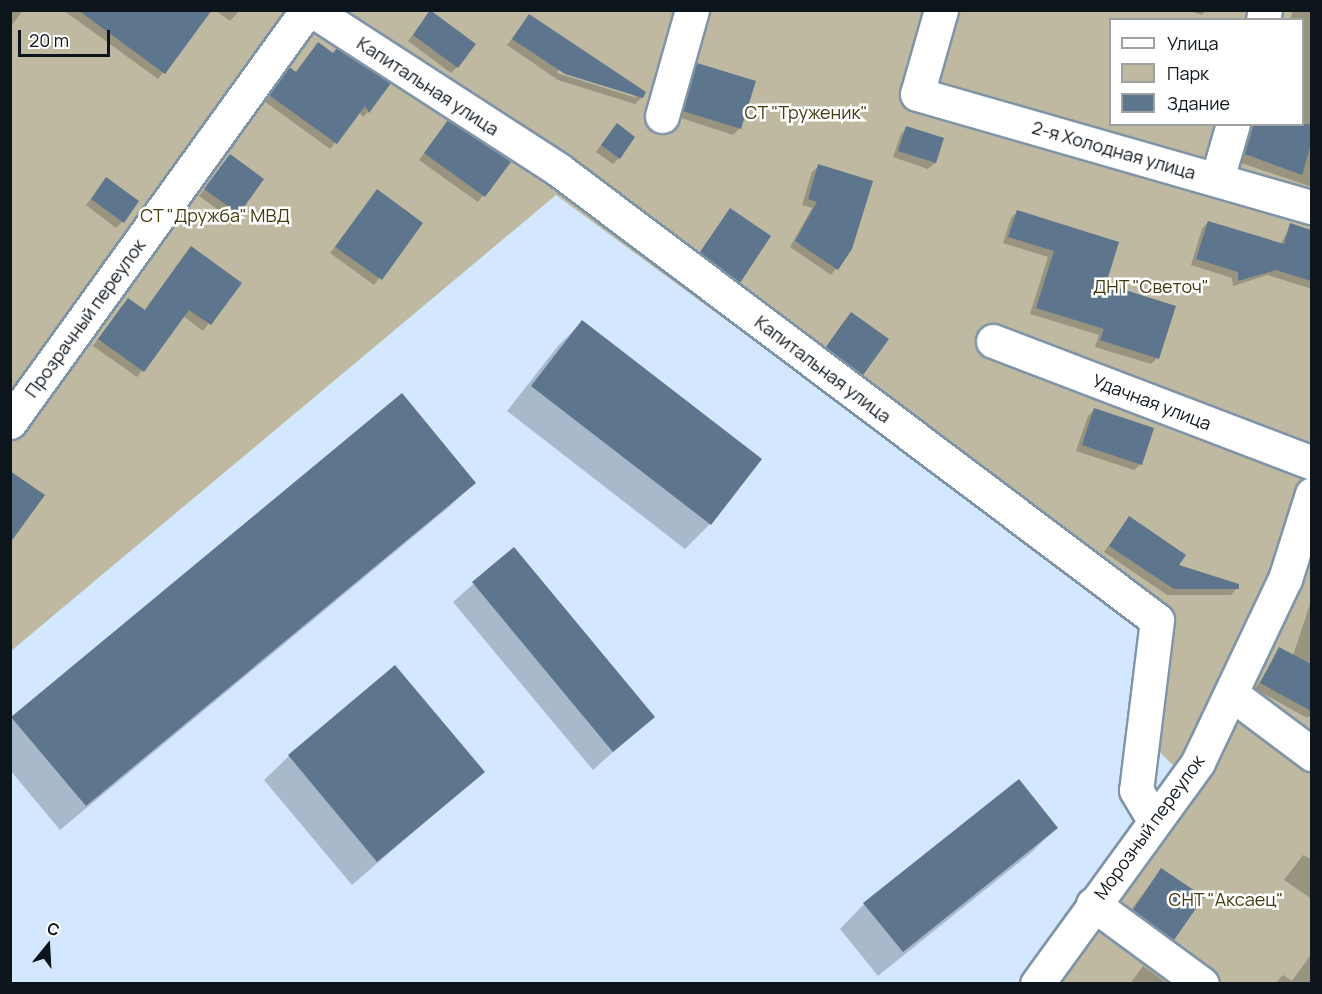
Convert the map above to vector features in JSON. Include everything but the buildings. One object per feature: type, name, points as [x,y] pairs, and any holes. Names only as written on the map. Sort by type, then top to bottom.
[{"type":"street","name":"Прозрачный переулок","points":[[10,422],[307,10]]},
{"type":"street","name":"Капитальная улица","points":[[312,10],[559,170],[1157,620],[1136,790],[1154,820]]},
{"type":"street","points":[[662,116],[692,10]]},
{"type":"street","name":"2-я Холодная улица","points":[[941,10],[917,94],[1311,207]]},
{"type":"street","points":[[1217,179],[1232,126]]},
{"type":"street","name":"Удачная улица","points":[[993,341],[1311,463]]},
{"type":"street","name":"Морозный переулок","points":[[1037,984],[1198,762],[1233,695],[1285,579],[1311,494]]},
{"type":"street","points":[[1233,695],[1311,754]]},
{"type":"street","points":[[1093,904],[1202,984]]},
{"type":"green space","points":[[11,11],[1311,11],[1311,983],[1059,983],[1200,793],[1157,749],[1147,630],[556,195],[11,651]]},
{"type":"park label","name":"СТ \"Труженик\"","points":[[806,112]]},
{"type":"park label","name":"СТ \"Дружба\" МВД","points":[[215,215]]},
{"type":"park label","name":"ДНТ \"Светоч\"","points":[[1151,286]]},
{"type":"park label","name":"СНТ \"Аксаец\"","points":[[1226,899]]}]
